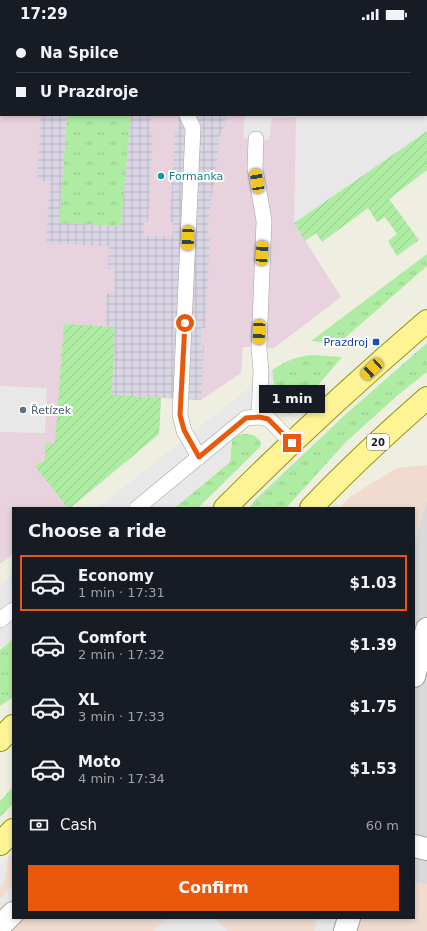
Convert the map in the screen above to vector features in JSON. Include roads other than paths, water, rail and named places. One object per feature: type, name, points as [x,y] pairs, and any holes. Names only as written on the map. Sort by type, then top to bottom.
[{"type":"main road","points":[[226,507],[292,443],[384,358],[427,321]]},
{"type":"main road","name":"20","points":[[313,507],[331,487],[391,429],[427,398]]},
{"type":"main road","points":[[321,507],[331,487]]},
{"type":"main road","points":[[0,740],[12,727]]},
{"type":"main road","points":[[0,844],[12,831]]},
{"type":"street","points":[[415,672],[427,629]]},
{"type":"street","points":[[415,846],[427,850]]},
{"type":"street","points":[[0,926],[12,913]]},
{"type":"street","points":[[345,931],[349,919]]},
{"type":"lane","points":[[187,116],[193,128],[180,415],[184,430],[199,457]]},
{"type":"lane","points":[[256,139],[255,168],[264,221],[259,348],[261,371],[259,417]]},
{"type":"lane","points":[[138,507],[246,418],[259,417],[268,419],[292,443]]},
{"type":"lane","points":[[0,620],[12,611]]},
{"type":"place","name":"Formanka","points":[[161,176]]},
{"type":"place","name":"Prazdroj","points":[[376,342]]},
{"type":"place","name":"Řetízek","points":[[23,410]]}]
